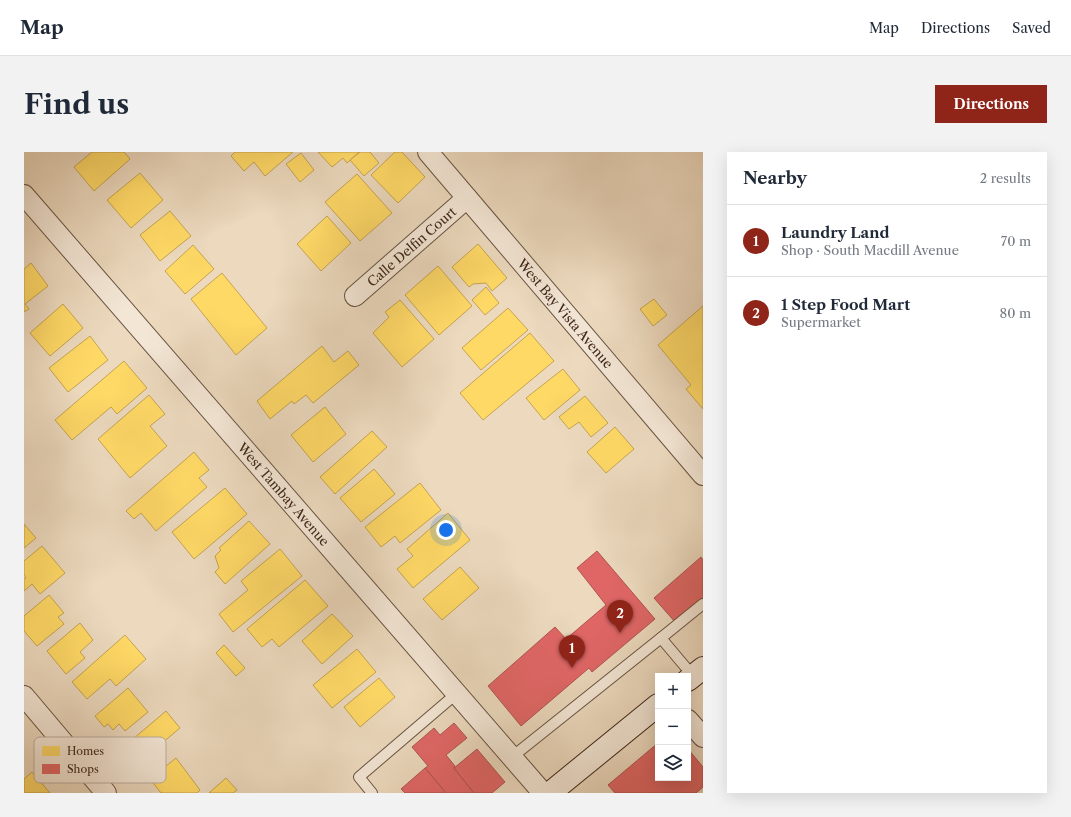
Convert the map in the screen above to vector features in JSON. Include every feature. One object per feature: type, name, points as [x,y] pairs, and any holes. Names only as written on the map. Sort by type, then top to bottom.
[{"type":"street","name":"West Bay Vista Avenue","points":[[428,152],[703,475]]},
{"type":"street","name":"West Tambay Avenue","points":[[24,195],[543,793]]},
{"type":"street","name":"Calle Delfin Court","points":[[355,296],[467,198]]},
{"type":"street","points":[[24,696],[59,737]]},
{"type":"street","points":[[550,793],[655,707]]},
{"type":"street","points":[[691,723],[703,737]]},
{"type":"street","points":[[98,783],[106,793]]},
{"type":"lane","points":[[512,757],[703,604]]},
{"type":"lane","points":[[661,638],[695,675]]},
{"type":"lane","points":[[372,793],[359,777],[456,694]]},
{"type":"building: Homes","points":[[92,152],[124,152],[130,159],[94,191],[74,167]]},
{"type":"building: Homes","points":[[235,152],[293,152],[265,176],[254,162],[244,171],[231,156]]},
{"type":"building: Homes","points":[[318,152],[359,152],[347,163],[343,158],[332,167]]},
{"type":"building: Homes","points":[[360,152],[370,152],[379,163],[364,176],[350,160]]},
{"type":"building: Homes","points":[[395,152],[402,152],[425,177],[398,203],[371,175]]},
{"type":"building: Homes","points":[[301,153],[314,170],[300,182],[286,164]]},
{"type":"building: Homes","points":[[140,173],[163,200],[131,228],[107,200]]},
{"type":"building: Homes","points":[[357,174],[392,213],[360,241],[325,202]]},
{"type":"building: Homes","points":[[170,211],[191,236],[160,261],[140,235]]},
{"type":"building: Homes","points":[[327,216],[351,243],[321,271],[297,244]]},
{"type":"building: Homes","points":[[478,244],[507,278],[492,291],[486,283],[473,284],[469,287],[452,267]]},
{"type":"building: Homes","points":[[193,245],[214,269],[185,294],[165,271]]},
{"type":"building: Homes","points":[[31,263],[48,286],[25,304],[29,309],[24,312],[24,269]]},
{"type":"building: Homes","points":[[438,266],[472,306],[439,335],[405,295]]},
{"type":"building: Homes","points":[[222,273],[267,328],[236,355],[191,299]]},
{"type":"building: Homes","points":[[486,287],[499,303],[485,315],[472,300]]},
{"type":"building: Homes","points":[[654,299],[667,315],[653,326],[640,309]]},
{"type":"building: Homes","points":[[400,300],[434,339],[402,367],[373,333],[389,317],[385,312]]},
{"type":"building: Homes","points":[[63,304],[83,328],[50,356],[30,333]]},
{"type":"building: Homes","points":[[703,306],[703,409],[686,389],[691,385],[658,345]]},
{"type":"building: Homes","points":[[508,308],[528,330],[481,370],[462,348]]},
{"type":"building: Homes","points":[[530,333],[554,361],[483,420],[460,393]]},
{"type":"building: Homes","points":[[90,336],[108,360],[68,392],[49,368]]},
{"type":"building: Homes","points":[[322,346],[334,362],[348,351],[359,365],[313,403],[306,395],[294,404],[292,401],[270,419],[257,401]]},
{"type":"building: Homes","points":[[124,361],[147,388],[117,414],[111,407],[72,440],[55,420]]},
{"type":"building: Homes","points":[[563,369],[580,390],[544,420],[526,398]]},
{"type":"building: Homes","points":[[149,395],[165,414],[150,426],[167,446],[130,478],[98,439]]},
{"type":"building: Homes","points":[[585,396],[608,423],[591,437],[579,422],[569,429],[559,417]]},
{"type":"building: Homes","points":[[325,407],[346,434],[313,462],[291,435]]},
{"type":"building: Homes","points":[[615,427],[634,449],[606,473],[587,452]]},
{"type":"building: Homes","points":[[372,431],[387,447],[335,494],[320,477]]},
{"type":"building: Homes","points":[[194,452],[209,470],[199,478],[207,487],[156,531],[141,513],[134,519],[126,511]]},
{"type":"building: Homes","points":[[374,469],[395,494],[361,522],[340,498]]},
{"type":"building: Homes","points":[[420,483],[441,510],[400,543],[395,536],[381,547],[365,527]]},
{"type":"building: Homes","points":[[225,488],[247,514],[194,559],[172,532]]},
{"type":"building: Homes","points":[[448,513],[470,540],[413,588],[397,569],[413,556],[407,549]]},
{"type":"building: Homes","points":[[249,521],[270,544],[225,584],[215,572],[219,568],[215,556],[221,550],[219,548]]},
{"type":"building: Homes","points":[[24,524],[36,538],[24,548]]},
{"type":"building: Homes","points":[[42,546],[65,573],[40,594],[32,584],[24,591],[24,579],[26,578],[24,575],[24,561]]},
{"type":"building: Homes","points":[[280,549],[302,576],[233,632],[219,614],[248,590],[241,581]]},
{"type":"building: Homes","points":[[460,567],[479,588],[442,620],[423,599]]},
{"type":"building: Homes","points":[[305,580],[328,606],[279,647],[272,639],[262,647],[247,629]]},
{"type":"building: Homes","points":[[49,595],[64,613],[58,617],[64,624],[37,646],[24,631],[24,616]]},
{"type":"building: Homes","points":[[332,614],[353,636],[322,664],[302,641]]},
{"type":"building: Homes","points":[[80,623],[93,640],[80,652],[85,658],[66,674],[47,651]]},
{"type":"building: Homes","points":[[125,635],[146,659],[116,686],[110,679],[87,699],[72,682]]},
{"type":"building: Homes","points":[[224,645],[245,668],[236,676],[216,653]]},
{"type":"building: Homes","points":[[357,649],[376,672],[332,708],[313,685]]},
{"type":"building: Homes","points":[[379,678],[395,697],[360,727],[344,707]]},
{"type":"building: Homes","points":[[128,688],[148,712],[125,731],[119,724],[113,730],[108,724],[104,727],[95,716]]},
{"type":"building: Homes","points":[[166,711],[180,728],[166,740],[166,737],[135,737]]},
{"type":"building: Homes","points":[[176,758],[200,790],[197,793],[161,793],[153,783],[166,783],[166,766]]},
{"type":"building: Homes","points":[[32,772],[34,774],[34,783],[41,783],[50,793],[24,793],[24,779]]},
{"type":"building: Homes","points":[[226,778],[237,790],[233,793],[209,793]]},
{"type":"building: Shops","points":[[597,551],[655,619],[592,672],[589,668],[521,726],[488,686],[555,627],[566,639],[606,605],[577,568]]},
{"type":"building: Shops","points":[[701,557],[703,560],[703,598],[675,622],[654,598]]},
{"type":"building: Shops","points":[[454,723],[467,738],[446,755],[455,766],[454,768],[474,793],[446,793],[425,768],[428,766],[412,747],[434,728],[440,735]]},
{"type":"building: Shops","points":[[655,746],[655,781],[691,781],[691,753],[703,767],[703,787],[696,793],[615,793],[608,785]]},
{"type":"building: Shops","points":[[477,749],[505,782],[492,793],[474,793],[454,768]]},
{"type":"building: Shops","points":[[425,768],[446,793],[405,793],[401,789]]},
{"type":"place","name":"1 Step Food Mart","points":[[620,633]]},
{"type":"place","name":"Laundry Land","points":[[572,668]]}]
